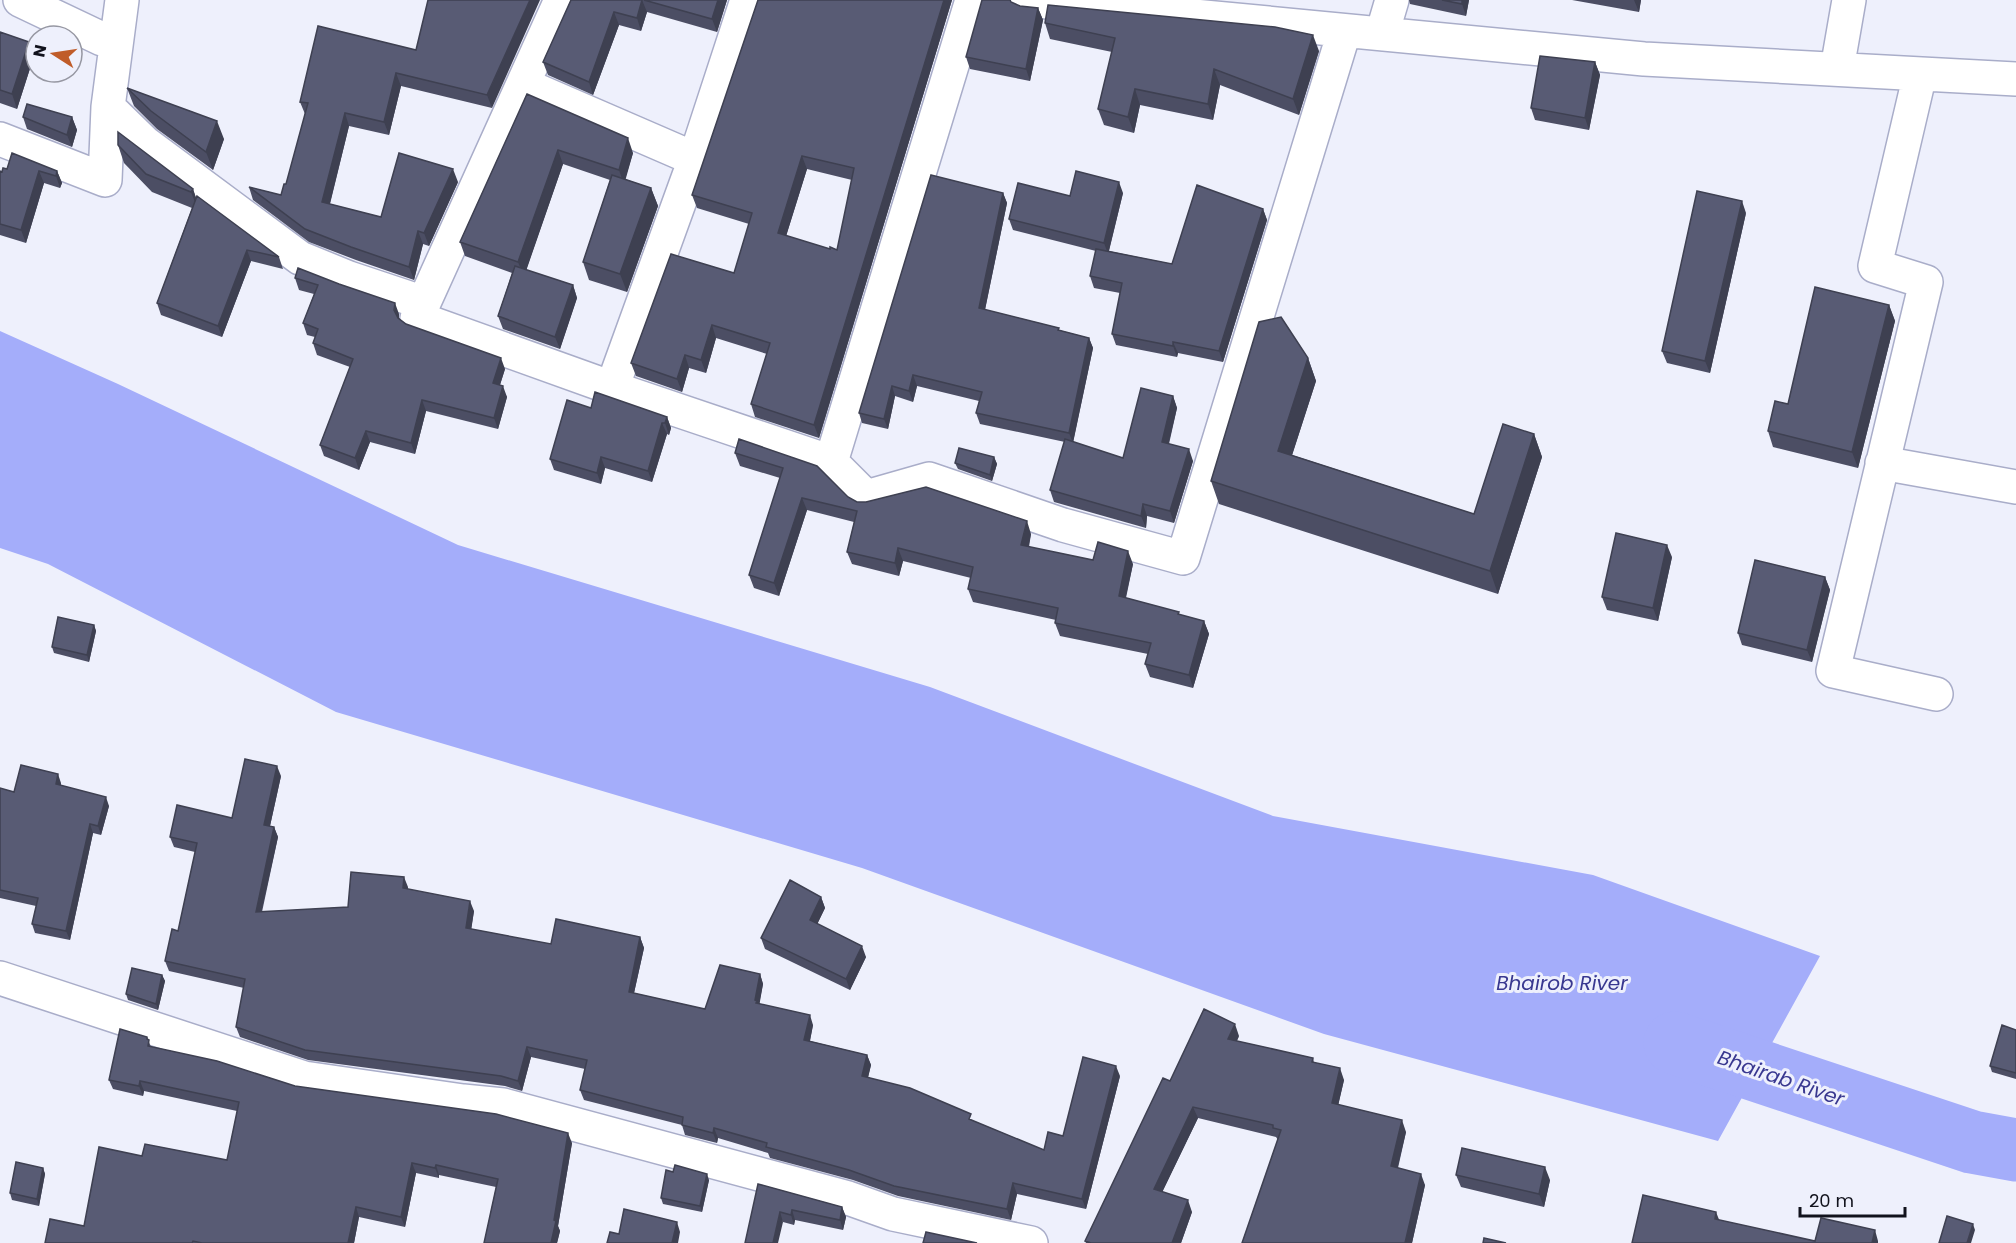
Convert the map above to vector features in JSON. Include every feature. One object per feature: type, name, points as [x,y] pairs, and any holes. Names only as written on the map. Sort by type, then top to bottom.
[{"type":"street","points":[[20,0],[102,39]]},
{"type":"street","points":[[0,139],[105,180],[108,108],[122,0]]},
{"type":"street","points":[[561,0],[417,318],[612,388],[831,462],[866,498],[929,479],[1063,525],[1183,558],[1341,42]]},
{"type":"street","points":[[612,388],[695,159],[747,0]]},
{"type":"street","points":[[831,462],[972,0]]},
{"type":"street","points":[[1027,0],[1644,59],[2016,79]]},
{"type":"street","points":[[1382,34],[1392,0]]},
{"type":"street","points":[[1837,69],[1849,0]]},
{"type":"street","points":[[1920,74],[1875,266],[1926,282],[1833,670],[1936,694]]},
{"type":"street","points":[[537,91],[695,159]]},
{"type":"street","points":[[108,108],[145,144],[300,258],[349,278],[424,303]]},
{"type":"street","points":[[1882,463],[2016,488]]},
{"type":"street","points":[[0,978],[304,1078],[503,1105],[848,1198],[892,1214],[1031,1243]]},
{"type":"water","name":"Bhairob River","points":[[0,331],[118,384],[458,545],[930,687],[1273,816],[1593,875],[1820,956],[1718,1141],[1324,1034],[862,868],[336,712],[48,564],[0,548]]},
{"type":"building","points":[[428,0],[530,0],[487,95],[396,73],[384,122],[345,113],[322,202],[381,217],[399,153],[453,169],[424,233],[418,231],[409,267],[305,229],[249,187],[281,195],[284,184],[286,184],[308,103],[300,102],[318,26],[416,50]]},
{"type":"building","points":[[571,0],[642,0],[637,18],[614,12],[589,82],[543,62]]},
{"type":"building","points":[[644,0],[718,0],[712,19]]},
{"type":"building","points":[[758,0],[944,0],[814,425],[751,404],[770,343],[712,325],[701,360],[685,355],[677,379],[631,363],[671,254],[734,273],[752,213],[692,195]],"holes":[[[802,156],[854,168],[837,250],[778,233]]]},
{"type":"building","points":[[982,0],[1010,0],[1020,6],[1038,8],[1026,69],[966,57]]},
{"type":"building","points":[[1442,0],[1462,0],[1462,4]]},
{"type":"building","points":[[1048,5],[1275,27],[1313,35],[1293,99],[1214,69],[1208,104],[1135,89],[1128,117],[1098,109],[1115,38],[1045,23]]},
{"type":"building","points":[[0,32],[24,40],[24,57],[12,94],[0,90]]},
{"type":"building","points":[[1540,56],[1595,62],[1585,118],[1531,108]]},
{"type":"building","points":[[127,88],[217,121],[206,152],[151,111]]},
{"type":"building","points":[[527,94],[628,138],[619,170],[558,150],[518,262],[460,242]]},
{"type":"building","points":[[27,104],[72,117],[67,135],[23,117]]},
{"type":"building","points":[[118,132],[193,189],[191,192],[146,174],[118,145]]},
{"type":"building","points":[[12,153],[57,171],[56,176],[39,171],[21,230],[0,224],[0,171],[2,172],[3,168],[7,169]]},
{"type":"building","points":[[1076,171],[1119,182],[1104,243],[1009,219],[1018,183],[1070,196]]},
{"type":"building","points":[[612,175],[651,188],[620,274],[583,262]]},
{"type":"building","points":[[931,175],[1003,193],[979,308],[1089,338],[1069,433],[976,413],[982,392],[913,375],[909,391],[892,386],[884,419],[859,413]]},
{"type":"building","points":[[1197,185],[1263,209],[1219,351],[1173,342],[1173,346],[1112,334],[1122,283],[1090,276],[1096,249],[1172,264]]},
{"type":"building","points":[[1697,191],[1742,201],[1705,361],[1662,351]]},
{"type":"building","points":[[197,196],[279,257],[247,250],[218,326],[157,303]]},
{"type":"building","points":[[515,266],[573,285],[555,337],[498,316]]},
{"type":"building","points":[[298,268],[395,303],[394,310],[398,318],[406,324],[501,358],[493,383],[503,386],[494,418],[422,400],[411,443],[366,431],[355,458],[320,445],[353,359],[313,343],[318,329],[303,323],[318,285],[295,278]]},
{"type":"building","points":[[1815,287],[1889,305],[1852,452],[1768,431],[1775,401],[1788,404]]},
{"type":"building","points":[[1281,317],[1308,358],[1278,451],[1474,514],[1503,424],[1534,434],[1490,571],[1211,481],[1259,322]]},
{"type":"building","points":[[1141,388],[1173,396],[1162,442],[1189,449],[1170,511],[1143,504],[1141,516],[1050,490],[1065,439],[1123,458]]},
{"type":"building","points":[[595,392],[667,417],[665,423],[662,423],[648,471],[601,457],[597,473],[550,459],[567,400],[591,408]]},
{"type":"building","points":[[739,439],[817,466],[848,497],[857,502],[866,502],[926,487],[1027,521],[1021,545],[1093,560],[1098,542],[1128,551],[1119,596],[1204,621],[1189,675],[1145,664],[1151,643],[1055,623],[1058,608],[968,589],[973,567],[898,548],[895,563],[847,552],[857,511],[802,498],[774,583],[749,575],[783,468],[735,453]]},
{"type":"building","points":[[959,448],[994,457],[990,475],[955,463]]},
{"type":"building","points":[[1616,533],[1667,545],[1653,608],[1602,597]]},
{"type":"building","points":[[1755,560],[1825,577],[1807,650],[1738,633]]},
{"type":"building","points":[[58,617],[94,625],[87,655],[52,647]]},
{"type":"building","points":[[245,759],[277,766],[264,825],[274,827],[256,912],[348,907],[351,872],[404,877],[403,888],[470,901],[466,928],[551,944],[556,919],[640,937],[629,992],[705,1009],[720,965],[760,974],[756,1003],[810,1015],[804,1040],[867,1055],[862,1076],[910,1088],[971,1114],[969,1119],[1044,1150],[1048,1132],[1063,1136],[1083,1057],[1116,1066],[1082,1199],[1013,1183],[1007,1209],[894,1186],[849,1170],[766,1147],[767,1143],[714,1128],[713,1133],[682,1125],[683,1117],[580,1090],[587,1060],[527,1047],[518,1081],[501,1076],[305,1050],[236,1027],[245,979],[165,961],[172,929],[178,931],[197,843],[170,837],[177,805],[232,818]]},
{"type":"building","points":[[21,765],[58,774],[56,784],[106,797],[98,826],[90,824],[66,931],[32,924],[38,898],[0,890],[0,788],[14,792]]},
{"type":"building","points":[[790,880],[821,897],[810,920],[862,946],[846,979],[761,938]]},
{"type":"building","points":[[132,968],[162,975],[156,1004],[126,994]]},
{"type":"building","points":[[1204,1009],[1235,1024],[1228,1039],[1313,1058],[1312,1062],[1340,1068],[1332,1103],[1402,1120],[1391,1166],[1421,1174],[1405,1243],[1242,1243],[1281,1130],[1273,1128],[1273,1125],[1193,1107],[1154,1189],[1188,1200],[1172,1243],[1091,1243],[1085,1241],[1163,1078],[1170,1081]]},
{"type":"building","points":[[2002,1025],[2016,1030],[2016,1073],[1990,1066]]},
{"type":"building","points":[[120,1029],[147,1037],[148,1046],[217,1061],[295,1086],[496,1114],[568,1133],[551,1243],[484,1243],[498,1179],[436,1165],[435,1168],[412,1163],[401,1217],[356,1207],[348,1243],[202,1243],[193,1241],[192,1243],[45,1243],[50,1219],[84,1226],[99,1147],[142,1156],[145,1144],[227,1160],[239,1102],[140,1081],[139,1086],[109,1080]]},
{"type":"building","points":[[1462,1148],[1545,1167],[1539,1194],[1456,1175]]},
{"type":"building","points":[[16,1162],[43,1168],[37,1199],[10,1193]]},
{"type":"building","points":[[675,1165],[707,1174],[700,1206],[661,1198],[666,1170],[673,1172]]},
{"type":"building","points":[[758,1184],[842,1207],[840,1220],[792,1210],[791,1215],[780,1212],[773,1243],[745,1243]]},
{"type":"building","points":[[1643,1195],[1716,1212],[1715,1219],[1815,1241],[1821,1218],[1875,1230],[1872,1243],[1632,1243]]},
{"type":"building","points":[[624,1209],[677,1222],[672,1243],[607,1243],[610,1232],[619,1234]]},
{"type":"building","points":[[1947,1216],[1973,1224],[1967,1243],[1939,1243]]},
{"type":"building","points":[[926,1232],[977,1243],[923,1243]]},
{"type":"building","points":[[1484,1238],[1506,1243],[1483,1243]]},
{"type":"waterway","name":"Bhairab River","points":[[1675,1043],[1972,1142],[2016,1150]]}]
